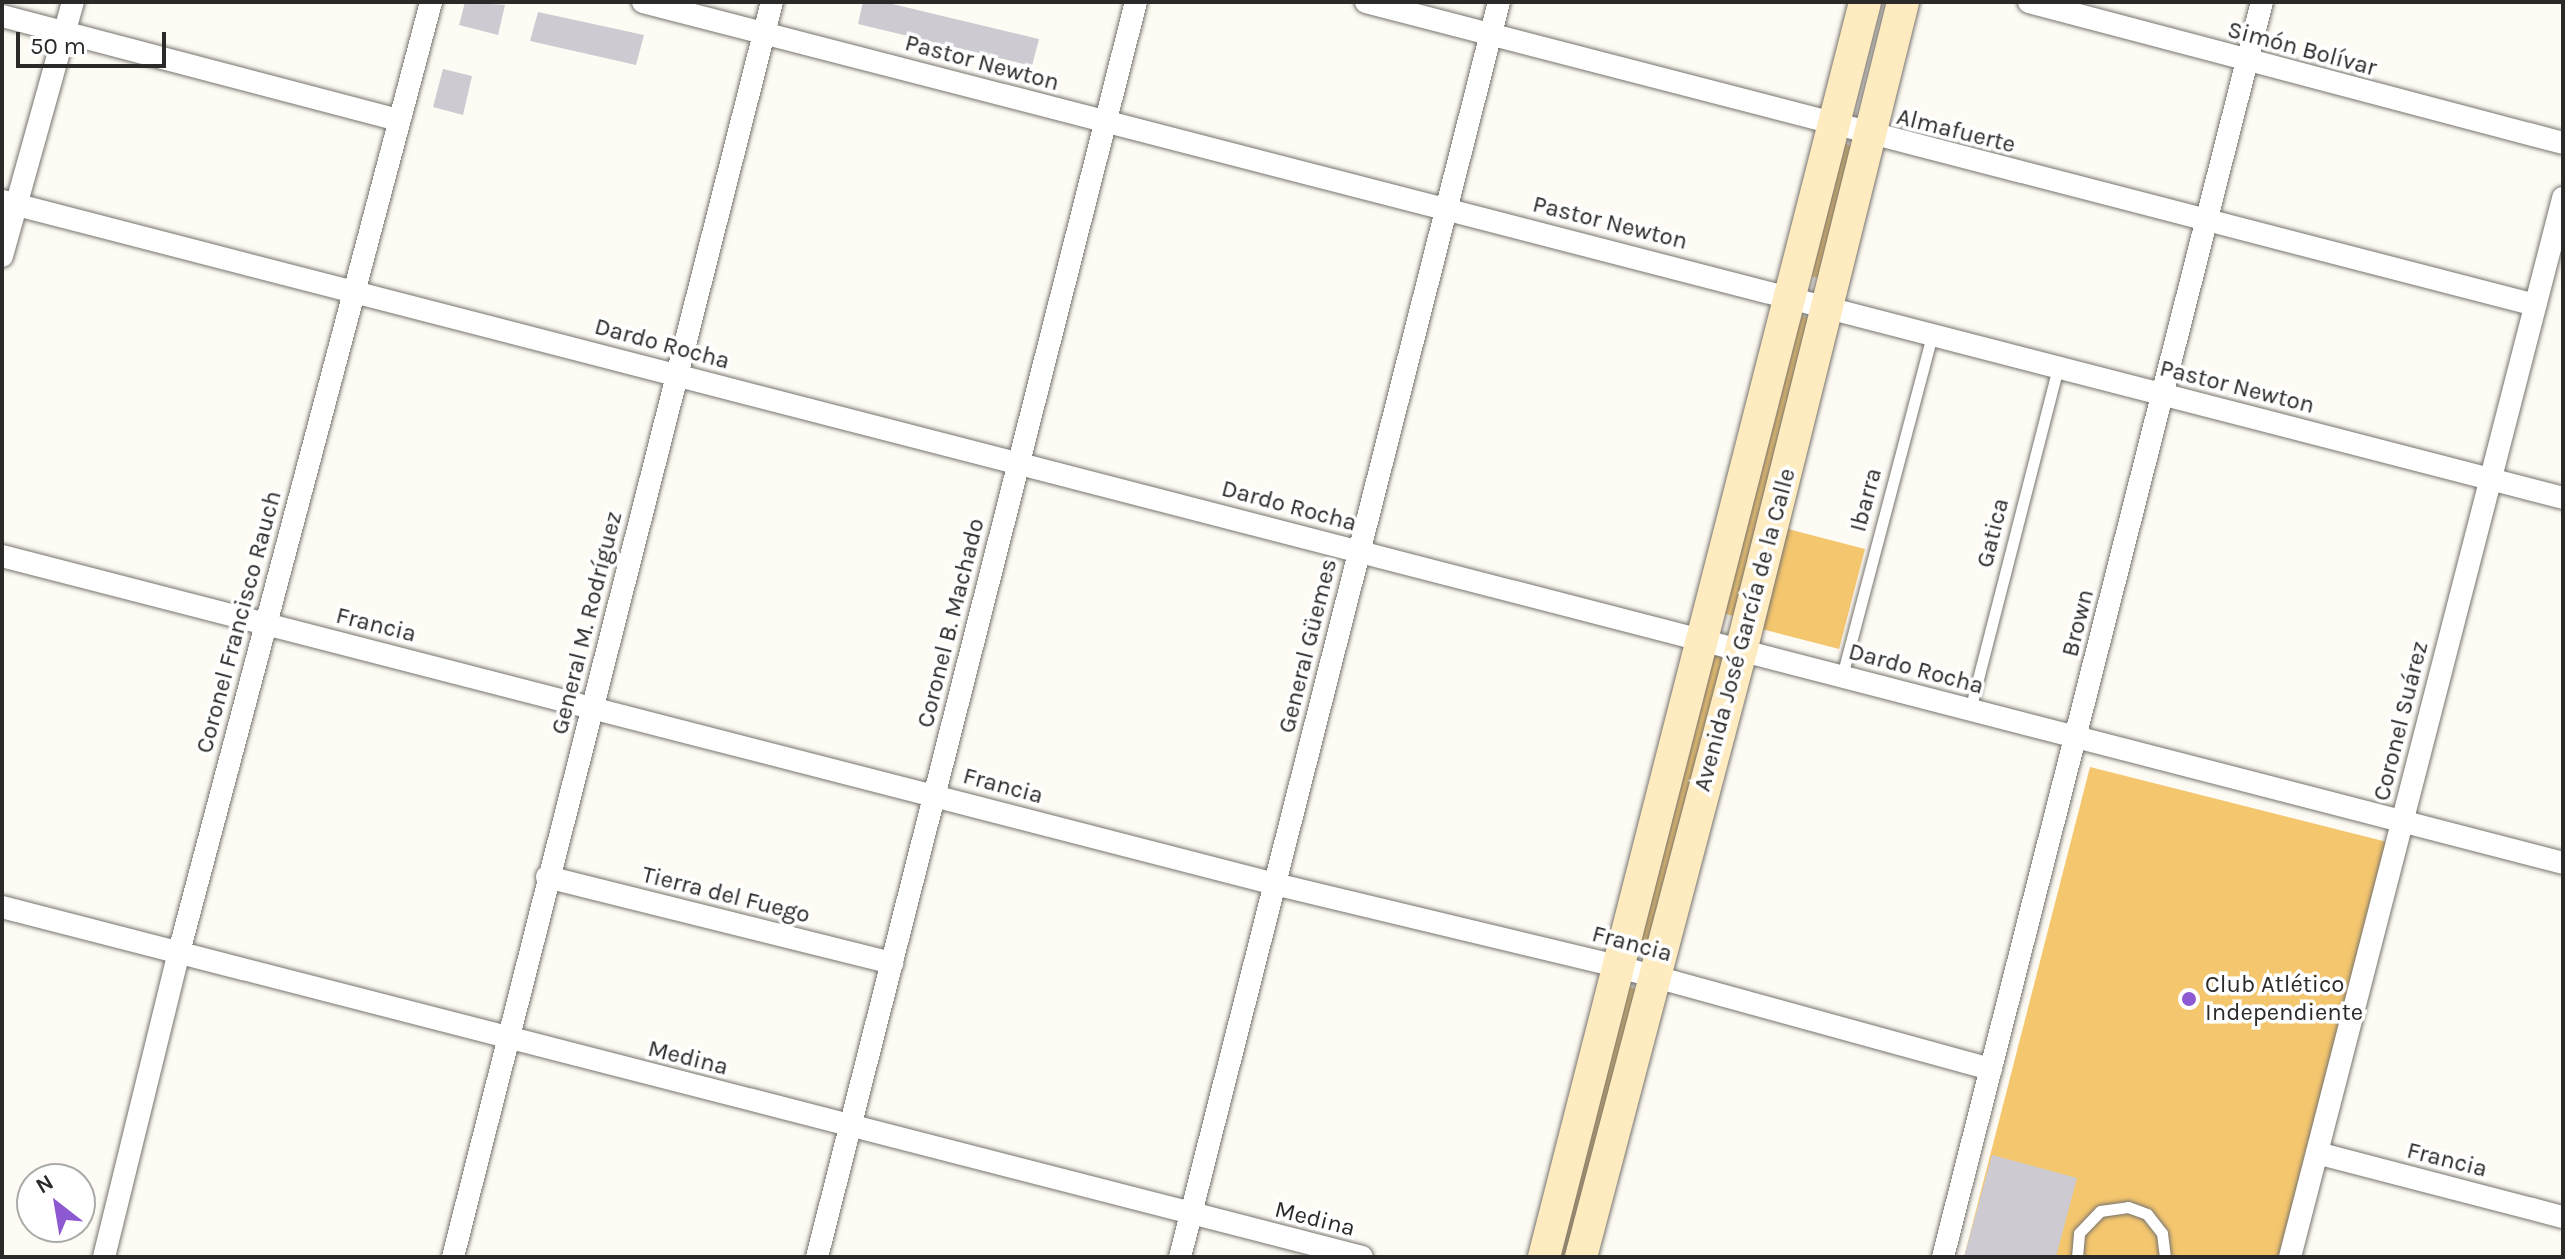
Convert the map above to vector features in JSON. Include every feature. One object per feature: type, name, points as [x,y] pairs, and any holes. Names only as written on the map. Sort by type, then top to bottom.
[{"type":"main road","name":"Avenida José García de la Calle","points":[[1544,1257],[1616,966],[1794,295],[1865,2]]},
{"type":"main road","name":"Avenida José García de la Calle","points":[[1581,1257],[1652,977],[1742,647],[1903,2]]},
{"type":"street","points":[[2,256],[9,202],[73,2]]},
{"type":"street","name":"Coronel Francisco Rauch","points":[[104,1257],[179,952],[351,291],[431,2]]},
{"type":"street","name":"Pastor Newton","points":[[643,2],[1446,210],[1794,295],[1932,335],[2563,498]]},
{"type":"street","name":"General M. Rodríguez","points":[[453,1257],[547,877],[772,2]]},
{"type":"street","name":"Coronel B. Machado","points":[[817,1257],[1136,2]]},
{"type":"street","name":"Almafuerte","points":[[1366,2],[1869,136],[2535,305]]},
{"type":"street","name":"General Güemes","points":[[1180,1257],[1499,2]]},
{"type":"street","name":"Simón Bolívar","points":[[2029,2],[2563,143]]},
{"type":"street","name":"Brown","points":[[1943,1257],[2262,2]]},
{"type":"street","points":[[2,16],[399,120]]},
{"type":"street","name":"Coronel Suárez","points":[[2290,1257],[2563,198]]},
{"type":"street","name":"Dardo Rocha","points":[[9,202],[1359,551],[1704,637],[1970,710],[2563,863]]},
{"type":"street","name":"Francia","points":[[2,556],[1275,884],[1616,966],[1991,1069]]},
{"type":"street","name":"Tierra del Fuego","points":[[547,877],[892,963]]},
{"type":"street","name":"Medina","points":[[2,907],[1362,1257]]},
{"type":"street","name":"Francia","points":[[2317,1153],[2563,1217]]},
{"type":"lane","name":"Ibarra","points":[[1842,676],[1932,335]]},
{"type":"lane","name":"Gatica","points":[[1970,710],[2058,368]]},
{"type":"lane","points":[[2077,1257],[2079,1233],[2100,1211],[2128,1207],[2147,1214],[2162,1233],[2165,1257]]},
{"type":"shaded area","points":[[1839,143],[1858,147],[1824,279],[1806,275]]},
{"type":"shaded area","points":[[1798,315],[1816,320],[1737,617],[1719,612]]},
{"type":"shaded area","points":[[1788,529],[1865,549],[1839,649],[1762,629]]},
{"type":"shaded area","points":[[1710,651],[1728,655],[1649,952],[1631,947]]},
{"type":"shaded area","name":"Club Atlético Independiente","points":[[2090,767],[2387,842],[2280,1257],[1964,1257]]},
{"type":"shaded area","points":[[1620,985],[1638,989],[1571,1257],[1552,1257]]},
{"type":"building","points":[[465,2],[505,5],[498,35],[459,25]]},
{"type":"building","points":[[863,2],[884,2],[1039,39],[1032,66],[858,24]]},
{"type":"building","points":[[538,12],[644,35],[636,65],[530,41]]},
{"type":"building","points":[[443,69],[472,76],[463,115],[433,107]]},
{"type":"building","points":[[1992,1155],[2077,1178],[2056,1257],[1964,1257]]},
{"type":"place","name":"Club Atlético Independiente","points":[[2189,999]]}]
